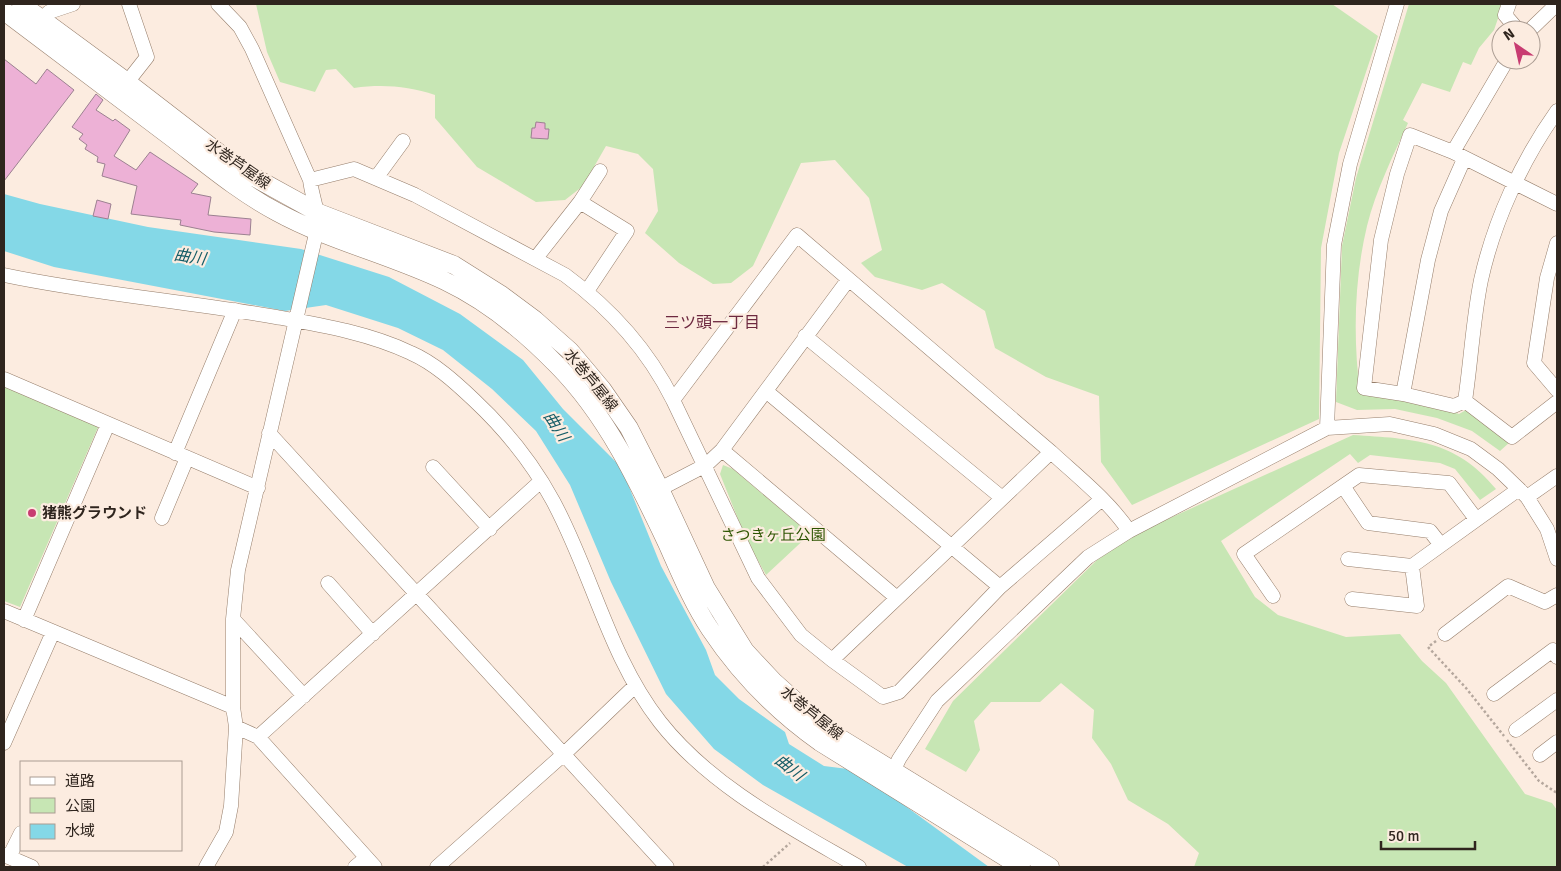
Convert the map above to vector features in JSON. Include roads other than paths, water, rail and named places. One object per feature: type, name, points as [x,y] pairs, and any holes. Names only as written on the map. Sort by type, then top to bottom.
[{"type":"main road","name":"水巻芦屋線","points":[[22,4],[127,82],[316,229]]},
{"type":"main road","name":"水巻芦屋線","points":[[4,11],[231,183],[278,213],[447,282],[489,307],[524,335],[557,364],[589,399],[613,437],[653,493],[690,594],[709,628],[759,692],[791,722],[820,742],[891,777],[1050,867]]},
{"type":"main road","name":"水巻芦屋線","points":[[891,777],[1021,867]]},
{"type":"street","points":[[42,20],[48,12],[73,4]]},
{"type":"street","points":[[117,96],[147,57],[129,4]]},
{"type":"street","points":[[206,867],[226,832],[231,806],[236,727],[233,707],[233,619],[238,570],[316,229],[310,180],[252,48],[240,27],[218,4]]},
{"type":"street","points":[[1328,428],[1334,246],[1350,164],[1397,4]]},
{"type":"street","points":[[1509,4],[1505,15],[1509,20]]},
{"type":"street","points":[[1540,20],[1557,4]]},
{"type":"street","points":[[1403,394],[1428,260],[1441,210],[1458,156],[1502,70]]},
{"type":"street","points":[[1466,401],[1481,281],[1497,226],[1516,183],[1545,128],[1557,111]]},
{"type":"street","points":[[1466,401],[1454,406],[1403,394],[1364,388],[1381,240],[1397,174],[1410,135],[1516,183],[1557,204]]},
{"type":"street","points":[[376,178],[403,141]]},
{"type":"street","points":[[310,180],[354,169],[415,195],[514,249],[536,258],[588,291],[618,322],[658,370],[706,465],[758,578],[801,635],[883,697],[899,692],[1000,587],[1102,499]]},
{"type":"street","points":[[536,258],[580,202],[600,171]]},
{"type":"street","points":[[580,202],[627,231],[588,291]]},
{"type":"street","points":[[673,400],[796,235],[1051,452],[1102,499],[1120,518],[1129,531]]},
{"type":"street","points":[[1557,243],[1547,278],[1534,363],[1557,390]]},
{"type":"street","points":[[4,275],[59,287],[296,318],[366,336],[414,354],[446,375],[501,426],[523,451],[553,501],[614,644],[635,686],[661,724],[717,777],[801,833],[859,867]]},
{"type":"street","points":[[653,493],[706,465],[722,450],[848,280]]},
{"type":"street","points":[[162,518],[181,455],[235,310]]},
{"type":"street","points":[[805,336],[1001,497]]},
{"type":"street","points":[[4,379],[258,488]]},
{"type":"street","points":[[766,391],[1000,587]]},
{"type":"street","points":[[1466,401],[1512,437],[1557,402]]},
{"type":"street","points":[[24,620],[108,424]]},
{"type":"street","points":[[891,777],[937,701],[1088,557],[1129,531],[1328,428],[1390,424],[1434,434],[1471,449],[1498,469],[1523,493],[1547,529],[1557,559]]},
{"type":"street","points":[[268,433],[666,867]]},
{"type":"street","points":[[722,450],[897,598]]},
{"type":"street","points":[[832,660],[1001,497],[1051,452]]},
{"type":"street","points":[[433,466],[490,529]]},
{"type":"street","points":[[1272,596],[1244,554],[1359,475],[1450,483],[1476,519]]},
{"type":"street","points":[[1348,559],[1412,566],[1476,519],[1557,476]]},
{"type":"street","points":[[258,737],[541,481]]},
{"type":"street","points":[[1343,486],[1368,523],[1430,531],[1441,546]]},
{"type":"street","points":[[1352,599],[1417,606],[1412,566]]},
{"type":"street","points":[[328,583],[373,634]]},
{"type":"street","points":[[1445,634],[1508,586],[1545,602],[1557,595]]},
{"type":"street","points":[[4,611],[233,707]]},
{"type":"street","points":[[233,619],[304,696]]},
{"type":"street","points":[[4,743],[53,632]]},
{"type":"street","points":[[1494,694],[1553,650],[1557,657]]},
{"type":"street","points":[[437,867],[564,754],[635,686]]},
{"type":"street","points":[[1516,730],[1557,700]]},
{"type":"street","points":[[236,727],[258,737],[370,862],[355,867]]},
{"type":"street","points":[[1540,755],[1557,742]]},
{"type":"street","points":[[20,835],[7,856],[32,867]]},
{"type":"water","name":"曲川","points":[[4,194],[40,204],[148,227],[301,249],[389,277],[460,314],[523,360],[563,409],[621,467],[661,566],[706,650],[715,675],[739,699],[785,732],[789,744],[824,766],[856,770],[989,867],[908,867],[763,785],[714,749],[666,694],[611,582],[570,485],[536,431],[492,389],[443,350],[398,328],[326,305],[285,311],[54,267],[4,251]]},
{"type":"place","name":"猪熊グラウンド","points":[[32,513]]},
{"type":"district","name":"三ツ頭一丁目","points":[[712,322]]},
{"type":"park label","name":"さつきヶ丘公園","points":[[773,535]]}]
